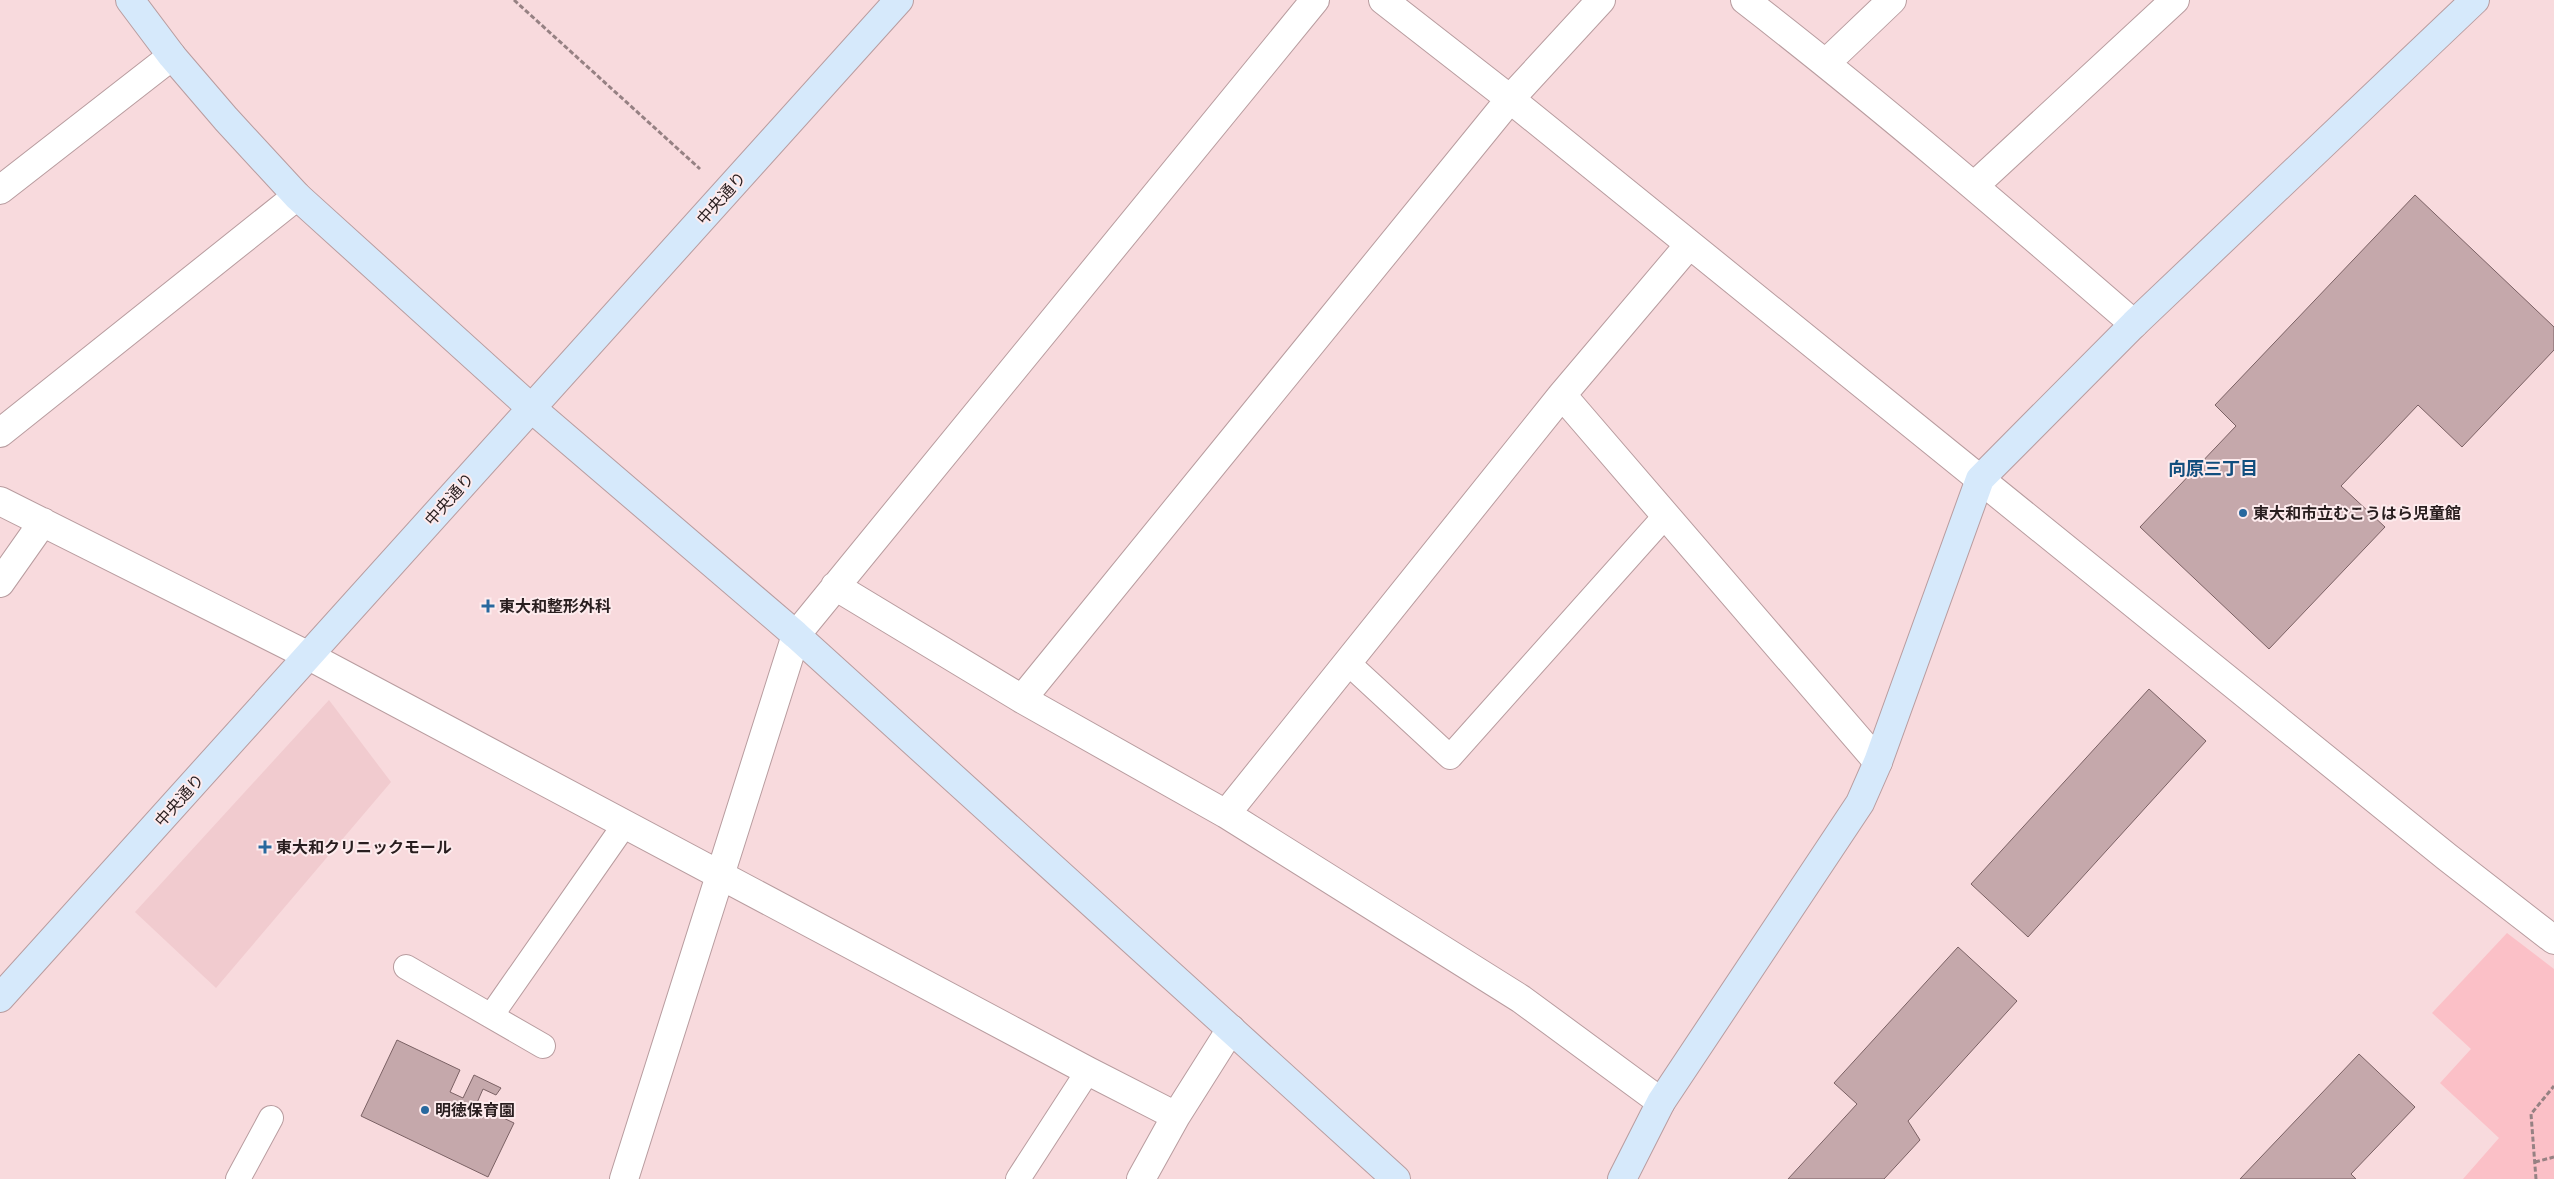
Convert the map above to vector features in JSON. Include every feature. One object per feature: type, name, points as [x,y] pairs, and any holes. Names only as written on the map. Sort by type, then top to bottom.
[{"type":"street","points":[[130,0],[172,56],[226,119],[297,196],[530,407],[796,635],[1396,1179]]},
{"type":"street","name":"中央通り","points":[[0,998],[309,656],[530,407],[899,0]]},
{"type":"street","points":[[624,1179],[796,635],[1316,0]]},
{"type":"street","points":[[1383,0],[1510,98],[1689,245],[2447,857],[2554,940]]},
{"type":"street","points":[[1022,699],[1510,98],[1601,0]]},
{"type":"street","points":[[1745,0],[1826,63],[1974,186],[2134,324]]},
{"type":"street","points":[[1826,63],[1892,0]]},
{"type":"street","points":[[1974,186],[2175,0]]},
{"type":"street","points":[[1622,1179],[1661,1102],[1860,803],[1878,762],[1980,479],[2134,324],[2475,0]]},
{"type":"street","points":[[0,190],[172,56]]},
{"type":"street","points":[[0,433],[297,196]]},
{"type":"street","points":[[1226,814],[1562,395],[1689,245]]},
{"type":"street","points":[[1562,395],[1878,762]]},
{"type":"street","points":[[0,501],[309,656],[1176,1116]]},
{"type":"street","points":[[0,583],[44,522]]},
{"type":"street","points":[[835,586],[1022,699],[1226,814],[1521,1000],[1661,1102]]},
{"type":"street","points":[[1141,1179],[1176,1116],[1231,1028]]},
{"type":"lane","points":[[1347,662],[1450,757],[1666,515]]},
{"type":"lane","points":[[491,1016],[625,824]]},
{"type":"lane","points":[[406,967],[543,1046]]},
{"type":"lane","points":[[1018,1179],[1088,1071]]},
{"type":"lane","points":[[238,1179],[271,1118]]},
{"type":"path","points":[[514,0],[726,193]]},
{"type":"path","points":[[2536,1179],[2530,1114],[2554,1086]]},
{"type":"path","points":[[2535,1162],[2554,1157]]},
{"type":"shaded area","name":"東大和クリニックモール","points":[[329,700],[391,782],[216,988],[135,912]]},
{"type":"shaded area","points":[[2507,933],[2554,969],[2554,1179],[2463,1179],[2499,1138],[2440,1083],[2471,1049],[2432,1013]]},
{"type":"building","points":[[2415,195],[2554,327],[2554,350],[2462,447],[2418,405],[2341,486],[2385,527],[2269,649],[2140,527],[2236,426],[2215,405]]},
{"type":"building","points":[[2149,689],[2206,741],[2028,937],[1971,884]]},
{"type":"building","points":[[1958,947],[2017,1001],[1908,1121],[1920,1140],[1884,1179],[1788,1179],[1857,1104],[1834,1083]]},
{"type":"building","name":"明徳保育園","points":[[397,1040],[460,1070],[450,1092],[463,1098],[474,1075],[501,1088],[496,1095],[483,1089],[476,1105],[514,1123],[488,1177],[361,1116]]},
{"type":"building","points":[[2359,1054],[2415,1107],[2351,1174],[2356,1179],[2240,1179]]},
{"type":"place","name":"東大和市立むこうはら児童館","points":[[2243,513]]},
{"type":"place","name":"東大和整形外科","points":[[488,606]]},
{"type":"place","name":"東大和クリニックモール","points":[[265,847]]},
{"type":"place","name":"明徳保育園","points":[[425,1110]]},
{"type":"district","name":"向原三丁目","points":[[2213,469]]}]
